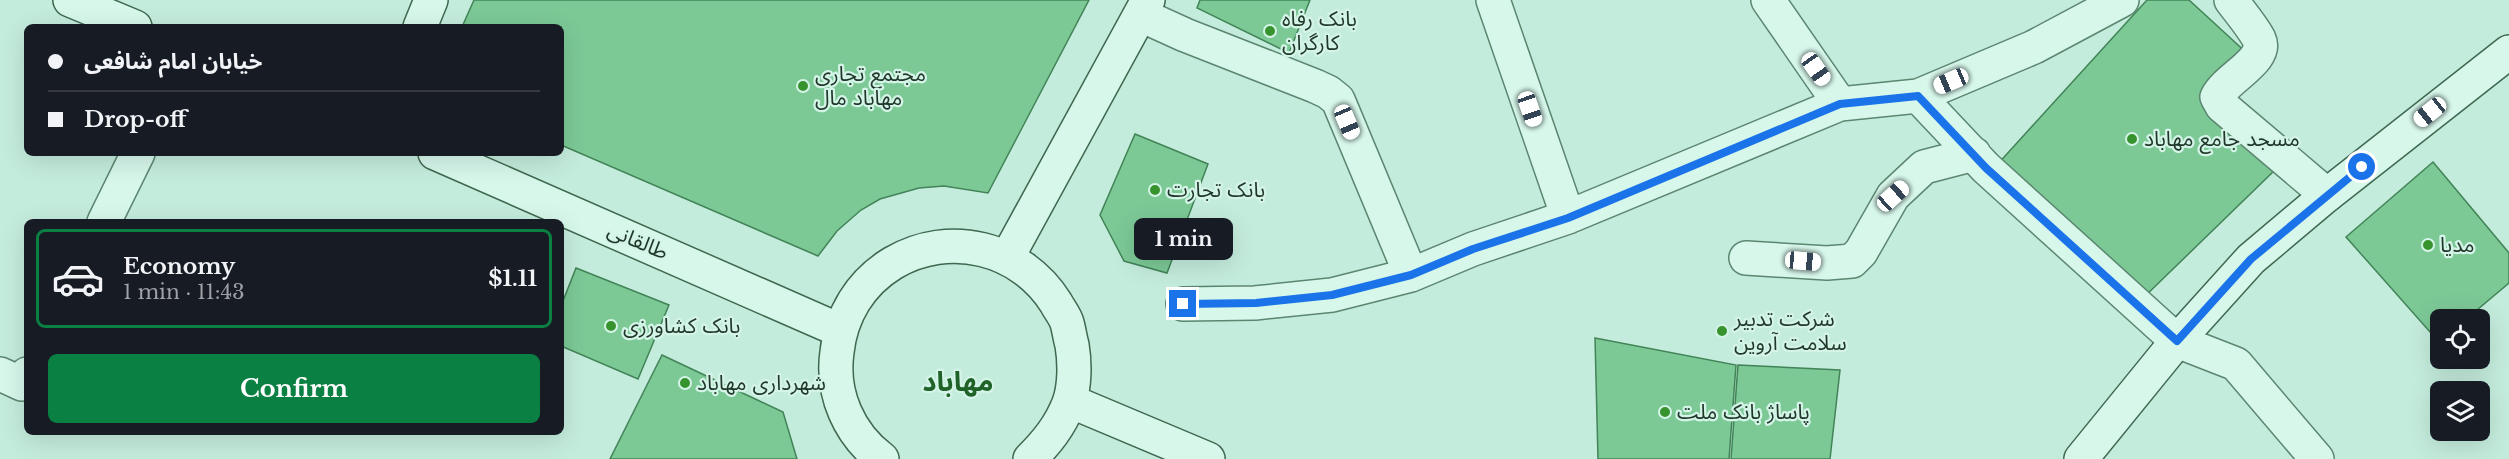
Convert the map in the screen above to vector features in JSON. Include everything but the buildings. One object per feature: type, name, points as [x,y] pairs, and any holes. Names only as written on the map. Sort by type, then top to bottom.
[{"type":"street","points":[[70,0],[128,24]]},
{"type":"street","points":[[421,24],[431,0]]},
{"type":"street","points":[[1493,0],[1568,218]]},
{"type":"street","points":[[1768,0],[1840,104]]},
{"type":"street","points":[[1183,304],[1256,303],[1332,295],[1411,275],[1473,249],[1568,218],[1840,104],[1918,96],[2034,47],[2121,0]]},
{"type":"street","points":[[2231,0],[2259,40],[2261,51],[2257,58],[2222,87],[2217,97],[2222,106],[2327,195]]},
{"type":"street","points":[[1007,258],[1145,8],[1185,36],[1315,86],[1338,100],[1411,275]]},
{"type":"street","points":[[2081,459],[2177,341],[2251,259],[2327,195],[2509,52]]},
{"type":"street","points":[[1918,96],[1974,154],[2177,341],[2236,364],[2317,459]]},
{"type":"street","points":[[1746,258],[1827,263],[1852,261],[1861,252],[1893,196],[1924,167],[1974,154]]},
{"type":"street","points":[[105,219],[137,156]]},
{"type":"street","name":"طالقانی","points":[[442,156],[840,330]]},
{"type":"street","points":[[882,459],[866,446],[843,411],[834,370],[840,330],[855,297],[879,272],[909,254],[944,245],[980,248],[1013,260],[1045,286],[1067,321],[1075,361],[1070,401],[1054,433],[1030,459]]},
{"type":"street","points":[[0,374],[22,384],[24,380]]},
{"type":"street","points":[[1070,401],[1208,459]]},
{"type":"place","name":"بانک رفاه کارگران","points":[[1270,31]]},
{"type":"place","name":"مجتمع تجاری مهاباد مال","points":[[803,86]]},
{"type":"place","name":"مسجد جامع مهاباد","points":[[2132,139]]},
{"type":"place","name":"بانک تجارت","points":[[1155,190]]},
{"type":"place","name":"مدیا","points":[[2428,245]]},
{"type":"place","name":"بانک کشاورزی","points":[[611,326]]},
{"type":"place","name":"شرکت تدبیر سلامت آروین","points":[[1722,331]]},
{"type":"place","name":"شهرداری مهاباد","points":[[685,383]]},
{"type":"place","name":"پاساژ بانک ملت","points":[[1665,412]]},
{"type":"district","name":"مهاباد","points":[[958,382]]},
{"type":"route","points":[[1183,304],[1256,303],[1332,295],[1411,275],[1473,249],[1568,218],[1840,104],[1918,96],[1986,168],[2177,341],[2251,259],[2362,167]]}]
